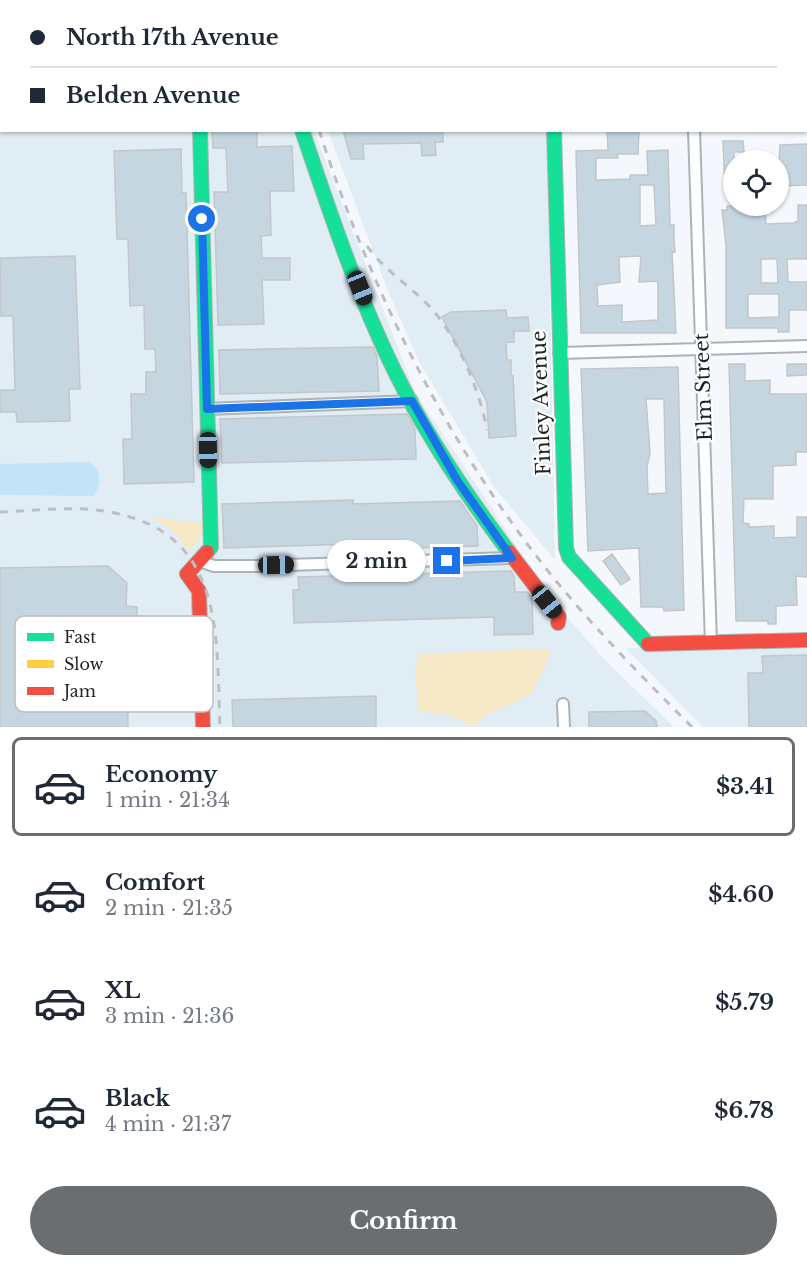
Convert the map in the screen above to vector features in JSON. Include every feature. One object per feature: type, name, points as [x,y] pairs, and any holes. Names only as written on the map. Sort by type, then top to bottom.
[{"type":"street","points":[[200,132],[211,547],[187,574],[199,591],[200,616]]},
{"type":"street","points":[[303,132],[329,210],[380,340],[457,480],[512,558],[559,617],[558,623]]},
{"type":"street","name":"Finley Avenue","points":[[554,132],[559,352],[567,553],[646,644],[711,643]]},
{"type":"street","name":"Elm Street","points":[[694,132],[711,643]]},
{"type":"street","points":[[559,352],[807,346]]},
{"type":"street","points":[[207,409],[412,401]]},
{"type":"street","points":[[199,561],[214,566],[254,566],[512,558]]},
{"type":"street","points":[[711,643],[807,640]]},
{"type":"street","points":[[563,704],[564,727]]},
{"type":"street","points":[[203,712],[203,727]]},
{"type":"shaded area","points":[[0,132],[314,132],[415,392],[552,600],[603,658],[674,727],[0,727]]},
{"type":"shaded area","points":[[328,132],[547,132],[555,560],[494,487],[419,362],[388,291]]},
{"type":"shaded area","points":[[151,517],[201,523],[201,537],[192,549],[188,549],[173,531]]},
{"type":"shaded area","points":[[807,642],[807,727],[703,727],[625,648]]},
{"type":"shaded area","points":[[544,649],[550,651],[550,655],[533,691],[522,700],[487,714],[475,726],[443,714],[418,711],[415,669],[419,654]]},
{"type":"water","points":[[88,462],[96,468],[99,477],[98,487],[93,496],[0,495],[0,464]]},
{"type":"building","points":[[212,132],[257,132],[257,147],[292,146],[294,191],[270,191],[271,235],[261,236],[262,258],[290,258],[290,280],[262,280],[264,324],[218,325],[214,192],[228,192],[226,148],[213,148]]},
{"type":"building","points":[[344,132],[443,132],[443,142],[435,142],[436,155],[422,156],[421,143],[363,144],[364,159],[351,159]]},
{"type":"building","points":[[607,132],[639,132],[638,154],[617,154],[618,158],[596,158],[596,180],[630,179],[630,175],[648,175],[647,151],[668,150],[670,225],[674,225],[675,252],[672,252],[676,333],[581,333],[576,151],[608,150]],"holes":[[[640,185],[654,185],[656,225],[640,226]],[[641,256],[639,282],[658,281],[658,320],[622,322],[622,305],[598,306],[597,285],[620,282],[619,257]]]},
{"type":"building","points":[[723,141],[743,141],[744,150],[723,150]]},
{"type":"building","points":[[807,144],[807,185],[789,186],[789,150],[780,150],[780,145]]},
{"type":"building","points":[[181,149],[182,193],[186,193],[194,482],[124,484],[123,439],[132,439],[131,394],[146,394],[146,372],[156,372],[155,349],[145,349],[144,305],[130,306],[128,239],[117,239],[114,151]]},
{"type":"building","points":[[798,205],[807,205],[807,259],[787,259],[788,282],[807,282],[807,310],[789,310],[789,332],[778,332],[778,328],[726,328],[726,245],[722,210],[723,216],[766,216],[766,224],[798,221]],"holes":[[[761,259],[777,259],[778,283],[761,283]],[[748,294],[779,294],[779,317],[748,318]]]},
{"type":"building","points":[[75,256],[80,389],[69,389],[70,421],[17,422],[16,412],[0,412],[0,390],[15,390],[13,316],[1,316],[0,258]]},
{"type":"building","points":[[506,310],[507,318],[528,317],[529,331],[514,331],[514,342],[506,342],[507,360],[511,360],[511,376],[513,376],[516,436],[489,438],[487,402],[442,317],[451,312]]},
{"type":"building","points":[[373,347],[377,356],[379,391],[220,394],[219,350]]},
{"type":"building","points":[[729,364],[745,364],[745,381],[770,380],[770,394],[807,394],[807,452],[796,452],[796,465],[773,466],[773,499],[744,499],[743,523],[749,524],[749,527],[774,526],[774,538],[797,537],[797,517],[807,517],[807,577],[796,576],[797,605],[776,606],[776,624],[768,624],[768,621],[736,621]]},
{"type":"building","points":[[787,364],[807,364],[807,375],[787,376]]},
{"type":"building","points":[[678,367],[684,610],[664,611],[663,607],[641,607],[639,548],[588,551],[581,369]],"holes":[[[646,399],[664,399],[666,493],[648,494],[647,467],[650,453]]]},
{"type":"building","points":[[407,414],[415,429],[416,459],[222,463],[220,419]]},
{"type":"building","points":[[353,500],[353,504],[460,501],[477,526],[478,546],[355,550],[355,544],[224,548],[222,504]]},
{"type":"building","points":[[612,554],[630,579],[621,585],[603,561]]},
{"type":"building","points":[[108,566],[127,583],[126,606],[137,607],[137,616],[15,616],[15,712],[128,712],[128,727],[0,727],[0,568]]},
{"type":"building","points":[[511,571],[514,576],[515,592],[527,592],[532,598],[533,634],[494,635],[494,617],[294,623],[293,590],[299,590],[298,577]]},
{"type":"building","points":[[807,655],[807,727],[749,727],[748,673],[763,673],[762,656]]},
{"type":"building","points":[[376,696],[376,727],[233,727],[232,700]]},
{"type":"building","points":[[645,711],[656,721],[657,727],[589,727],[589,712]]},
{"type":"railway","points":[[320,132],[339,189],[387,305],[414,361],[476,469],[548,571],[582,612],[692,727]]},
{"type":"railway","points":[[367,246],[381,263],[422,299],[440,319],[466,365],[479,398],[487,430]]},
{"type":"railway","points":[[0,512],[96,510],[147,523],[175,541],[194,565],[207,593],[212,616]]},
{"type":"railway","points":[[213,620],[220,727]]},
{"type":"traffic: fast","points":[[200,132],[211,547],[207,552]]},
{"type":"traffic: fast","points":[[303,132],[357,285],[397,376],[449,466],[509,552]]},
{"type":"traffic: fast","points":[[554,132],[566,548],[569,557],[648,644]]},
{"type":"traffic: jam","points":[[200,616],[199,591],[187,574],[207,552]]},
{"type":"traffic: jam","points":[[509,552],[559,617],[558,623]]},
{"type":"traffic: jam","points":[[648,644],[807,640]]},
{"type":"traffic: jam","points":[[203,712],[203,727]]},
{"type":"route","points":[[202,219],[207,409],[412,401],[457,480],[512,558],[447,561]]}]
